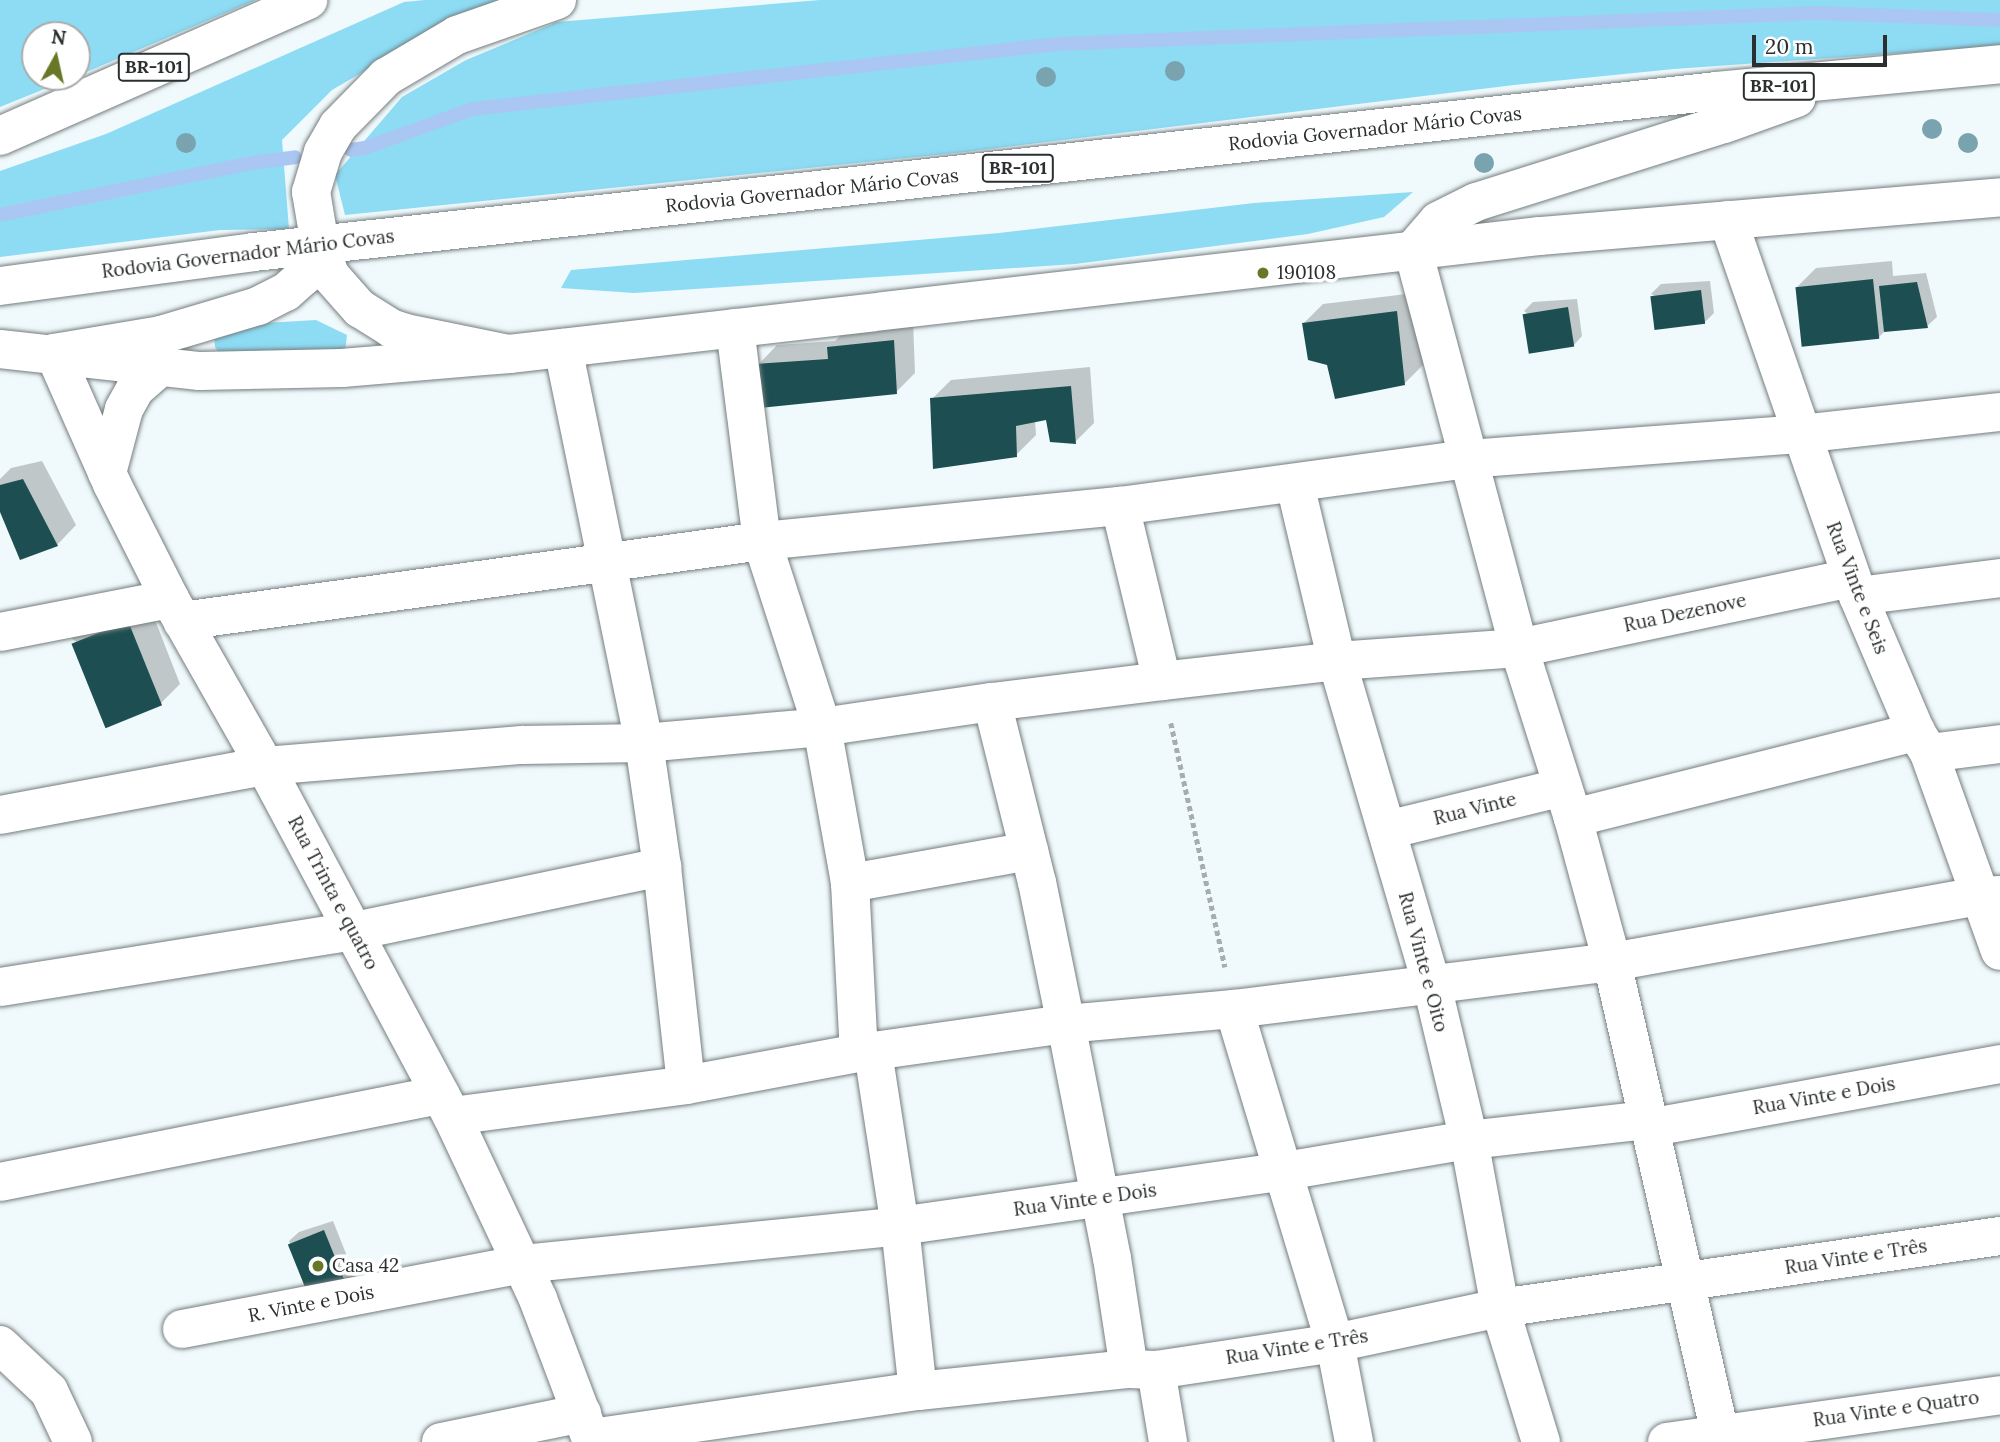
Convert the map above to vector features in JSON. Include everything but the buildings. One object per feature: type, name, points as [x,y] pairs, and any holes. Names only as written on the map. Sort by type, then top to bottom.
[{"type":"main road","name":"BR-101","points":[[0,136],[308,0]]},
{"type":"main road","points":[[509,354],[391,328],[360,309],[336,285],[320,245],[311,200],[316,174],[338,126],[386,77],[457,35],[557,0]]},
{"type":"main road","name":"Rodovia Governador Mário Covas","points":[[0,286],[320,245],[1703,93],[1842,82],[2000,64]]},
{"type":"main road","points":[[1413,250],[1438,221],[1476,202],[1724,124],[1842,82]]},
{"type":"main road","points":[[0,349],[54,353],[159,368],[225,371],[328,369],[564,348],[1413,250],[2000,197]]},
{"type":"main road","name":"Rua Vinte e Seis","points":[[1728,220],[1854,587],[1990,896],[2000,951]]},
{"type":"main road","points":[[54,353],[161,335],[258,306],[285,292],[304,276],[320,245]]},
{"type":"main road","points":[[1413,250],[1520,648],[1568,802],[1612,962],[1647,1124],[1687,1283],[1720,1438]]},
{"type":"main road","points":[[735,328],[762,541],[822,727],[850,883],[866,1053],[900,1226],[918,1391]]},
{"type":"main road","points":[[564,348],[644,743],[662,867],[686,1085]]},
{"type":"main road","name":"Rua Trinta e quatro","points":[[54,353],[107,472],[176,610],[265,766],[446,1105],[522,1264],[588,1431]]},
{"type":"main road","points":[[107,472],[124,409],[135,389],[159,368]]},
{"type":"main road","points":[[0,632],[762,541],[1120,506],[1468,459],[1800,434],[2000,412]]},
{"type":"main road","name":"Rua Vinte e Oito","points":[[1295,484],[1337,661],[1432,985],[1469,1140],[1500,1308],[1541,1442]]},
{"type":"main road","points":[[1120,506],[1162,681]]},
{"type":"main road","name":"Rua Dezenove","points":[[0,815],[265,766],[522,745],[644,743],[822,727],[992,702],[1337,661],[1520,648],[1854,587],[2000,578]]},
{"type":"main road","points":[[992,702],[1029,850],[1101,1198],[1143,1369],[1168,1442]]},
{"type":"main road","name":"Rua Vinte","points":[[1387,830],[1923,743],[2000,744]]},
{"type":"main road","points":[[850,883],[1029,850]]},
{"type":"main road","points":[[0,987],[355,931],[662,867]]},
{"type":"main road","points":[[0,1182],[446,1105],[686,1085],[866,1053],[1066,1024],[1234,1009],[1612,962],[1990,896]]},
{"type":"main road","points":[[1234,1009],[1335,1343],[1354,1442]]},
{"type":"main road","name":"Rua Vinte e Dois","points":[[522,1264],[900,1226],[1285,1171],[1469,1140],[1647,1124],[2000,1064]]},
{"type":"main road","name":"Rua Vinte e Três","points":[[441,1442],[588,1431],[918,1391],[1143,1369],[1335,1343],[1500,1308],[2000,1236]]},
{"type":"main road","name":"R. Vinte e Dois","points":[[182,1329],[522,1264]]},
{"type":"main road","points":[[0,1345],[48,1391],[73,1442]]},
{"type":"main road","name":"Rua Vinte e Quatro","points":[[1667,1442],[1720,1438],[2000,1395]]},
{"type":"path","points":[[1162,681],[1234,1009]]},
{"type":"shaded area","points":[[0,0],[256,0],[91,70],[91,21],[21,21],[21,91],[39,91],[0,107]]},
{"type":"shaded area","points":[[518,0],[435,30],[332,90],[282,140],[289,229],[220,230],[0,257],[0,171],[106,134],[404,2]]},
{"type":"shaded area","points":[[820,0],[2000,0],[2000,46],[1674,69],[1514,85],[965,152],[345,215],[335,175],[402,97],[466,60],[557,22]]},
{"type":"shaded area","points":[[1413,192],[1384,217],[1308,234],[1075,264],[634,293],[561,288],[571,270],[999,233],[1254,203]]},
{"type":"shaded area","points":[[316,320],[347,335],[345,352],[222,358],[215,347],[214,334],[265,323]]},
{"type":"waterway","points":[[351,150],[365,148],[472,109],[1058,44],[1818,13],[2000,20]]},
{"type":"waterway","points":[[0,215],[257,162],[295,157]]},
{"type":"place","name":"190108","points":[[1263,273]]},
{"type":"place","name":"Casa 42","points":[[318,1266]]}]
